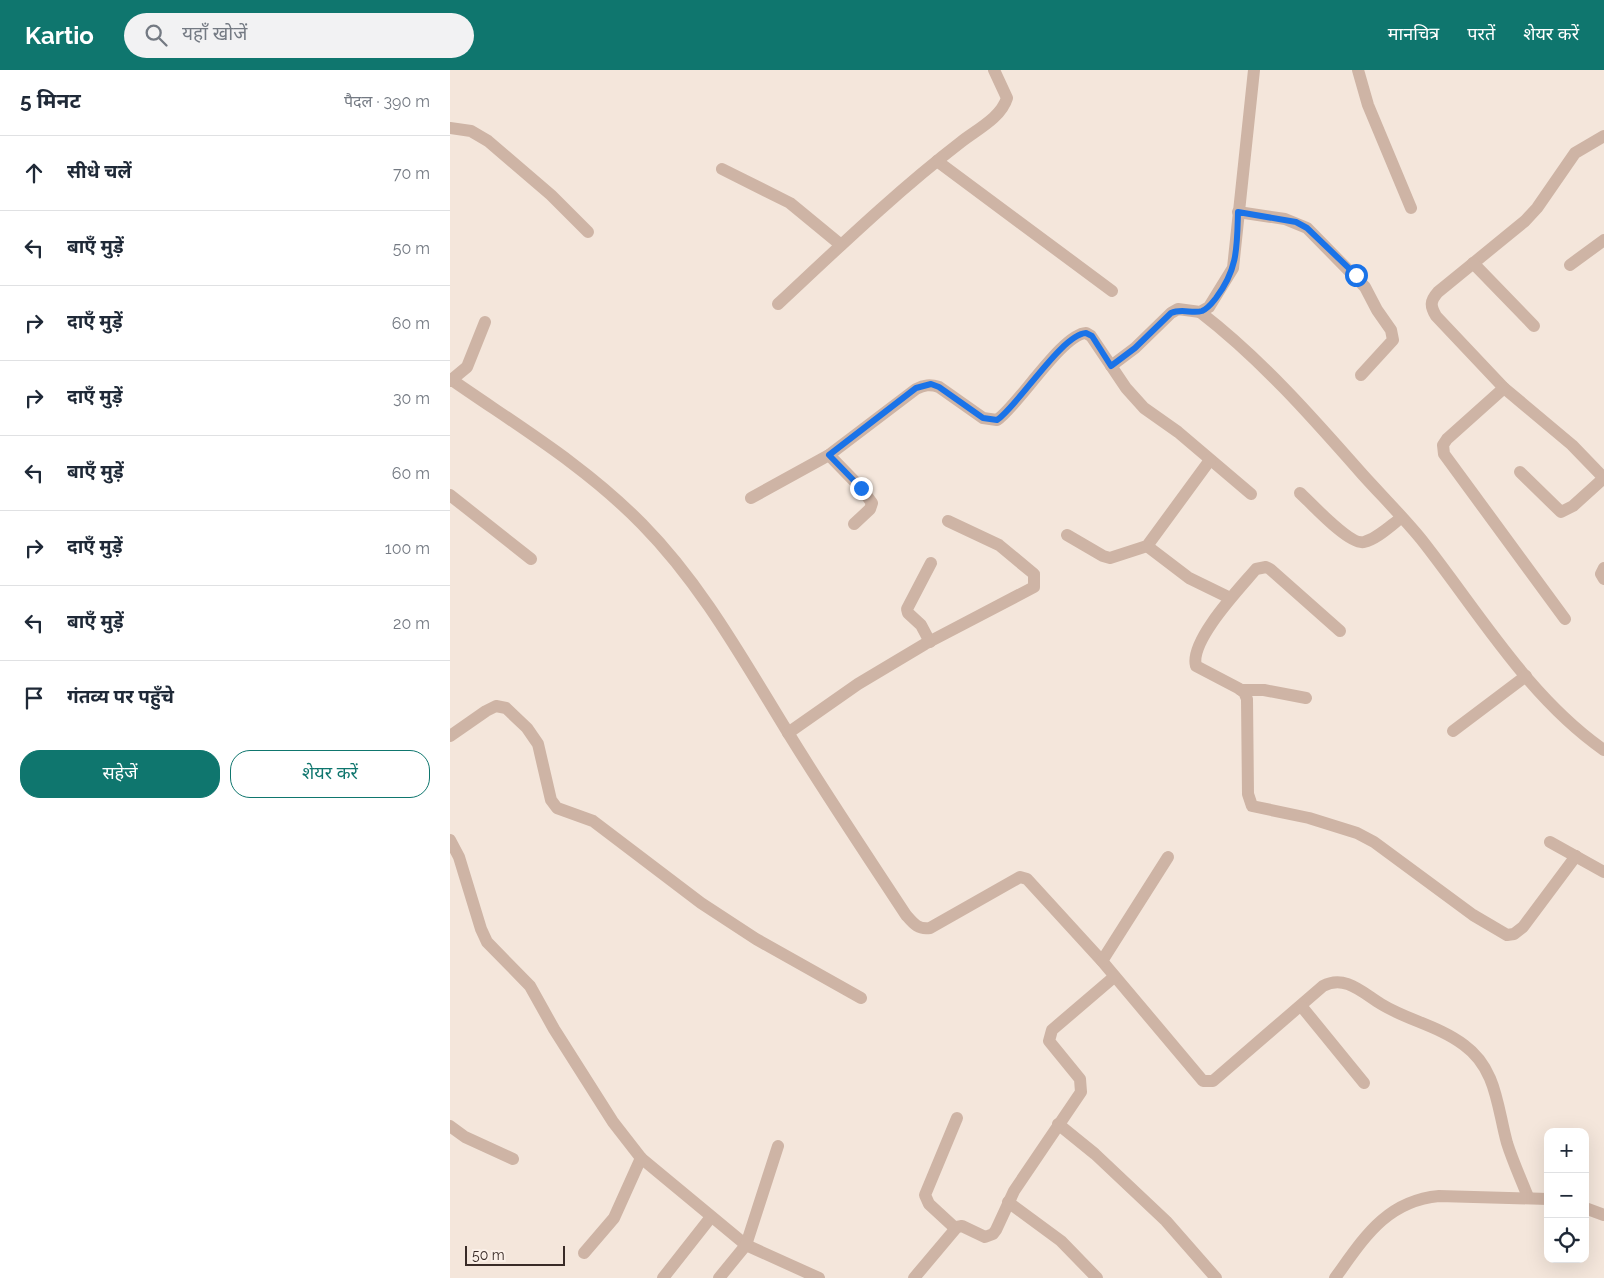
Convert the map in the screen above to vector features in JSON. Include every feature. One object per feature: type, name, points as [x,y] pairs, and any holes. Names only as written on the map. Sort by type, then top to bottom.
[{"type":"street","points":[[778,304],[841,245],[937,161],[1001,111],[1007,98],[994,70]]},
{"type":"street","points":[[1200,312],[1209,307],[1233,268],[1237,246],[1238,212],[1254,70]]},
{"type":"street","points":[[1358,70],[1368,106],[1411,208]]},
{"type":"street","points":[[450,128],[471,131],[488,141],[551,195],[588,232]]},
{"type":"street","points":[[1520,472],[1561,512],[1573,506],[1604,478],[1572,445],[1504,388],[1436,316],[1432,310],[1432,299],[1472,263],[1531,215],[1575,153],[1604,136]]},
{"type":"street","points":[[937,161],[1112,290]]},
{"type":"street","points":[[722,169],[790,203],[841,245]]},
{"type":"street","points":[[1238,212],[1296,222],[1307,228],[1365,287],[1377,310],[1391,330],[1392,340],[1361,375]]},
{"type":"street","points":[[1570,265],[1604,240]]},
{"type":"street","points":[[1472,263],[1534,326]]},
{"type":"street","points":[[1111,366],[1135,348],[1171,313],[1178,310],[1200,312],[1236,340],[1301,405],[1420,538],[1526,676],[1576,728],[1604,750]]},
{"type":"street","points":[[485,322],[467,366],[451,380],[564,456],[604,487],[642,524],[706,598],[788,733],[906,915],[914,924],[924,929],[930,928],[1020,877],[1024,877],[1032,882],[1102,962],[1202,1081],[1208,1082],[1213,1081],[1323,986],[1334,982],[1345,982],[1383,1006],[1448,1036],[1474,1053],[1495,1087],[1507,1141],[1528,1197]]},
{"type":"street","points":[[751,498],[829,455],[916,388],[923,385],[931,384],[939,387],[983,418],[997,420],[1036,376],[1076,336],[1082,333],[1092,336],[1126,388],[1144,408],[1251,494]]},
{"type":"street","points":[[1504,388],[1447,439],[1443,445],[1444,454],[1565,619]]},
{"type":"street","points":[[829,455],[861,488],[872,503],[870,509],[854,524]]},
{"type":"street","points":[[1067,535],[1103,556],[1110,558],[1147,546],[1210,460]]},
{"type":"street","points":[[1300,492],[1347,536],[1358,542],[1370,540],[1401,518]]},
{"type":"street","points":[[450,495],[531,560]]},
{"type":"street","points":[[788,733],[858,684],[930,642],[1030,590],[1036,583],[1031,570],[999,545],[948,521]]},
{"type":"street","points":[[1147,546],[1189,578],[1230,598]]},
{"type":"street","points":[[930,642],[921,625],[908,613],[907,609],[931,563]]},
{"type":"street","points":[[1306,698],[1264,690],[1241,690],[1202,671],[1196,666],[1197,648],[1230,598],[1256,569],[1266,566],[1340,630]]},
{"type":"street","points":[[1604,568],[1601,574],[1604,579]]},
{"type":"street","points":[[1453,731],[1526,676]]},
{"type":"street","points":[[1241,690],[1247,704],[1248,794],[1252,806],[1309,818],[1357,833],[1374,842],[1474,915],[1507,935],[1514,934],[1523,927],[1576,856]]},
{"type":"street","points":[[450,736],[491,709],[501,706],[506,708],[527,728],[538,744],[551,800],[557,808],[598,824],[701,903],[756,939],[861,998]]},
{"type":"street","points":[[450,840],[458,857],[487,942],[530,986],[554,1029],[613,1122],[641,1158],[746,1245],[798,1274],[819,1278]]},
{"type":"street","points":[[1550,842],[1604,872]]},
{"type":"street","points":[[1102,962],[1168,857]]},
{"type":"street","points":[[914,1278],[955,1228],[962,1226],[985,1237],[996,1230],[1008,1202],[1058,1124],[1078,1097],[1082,1084],[1075,1070],[1050,1041],[1049,1035],[1052,1030],[1114,977]]},
{"type":"street","points":[[1302,1006],[1364,1083]]},
{"type":"street","points":[[955,1228],[929,1204],[925,1195],[957,1118]]},
{"type":"street","points":[[1058,1124],[1095,1154],[1166,1221],[1216,1278]]},
{"type":"street","points":[[450,1126],[465,1137],[513,1159]]},
{"type":"street","points":[[719,1278],[746,1245],[778,1146]]},
{"type":"street","points":[[584,1253],[614,1218],[641,1158]]},
{"type":"street","points":[[1335,1278],[1382,1219],[1406,1203],[1422,1197],[1439,1196],[1544,1199]]},
{"type":"street","points":[[1008,1202],[1061,1241],[1097,1278]]},
{"type":"street","points":[[1589,1209],[1604,1215]]},
{"type":"street","points":[[664,1278],[711,1217]]},
{"type":"route","points":[[861,488],[829,455],[916,388],[931,384],[939,387],[983,418],[992,421],[997,420],[1036,376],[1076,336],[1086,333],[1092,336],[1111,366],[1135,348],[1171,313],[1178,310],[1200,312],[1205,310],[1227,281],[1233,268],[1236,258],[1238,212],[1296,222],[1307,228],[1356,275]]}]
